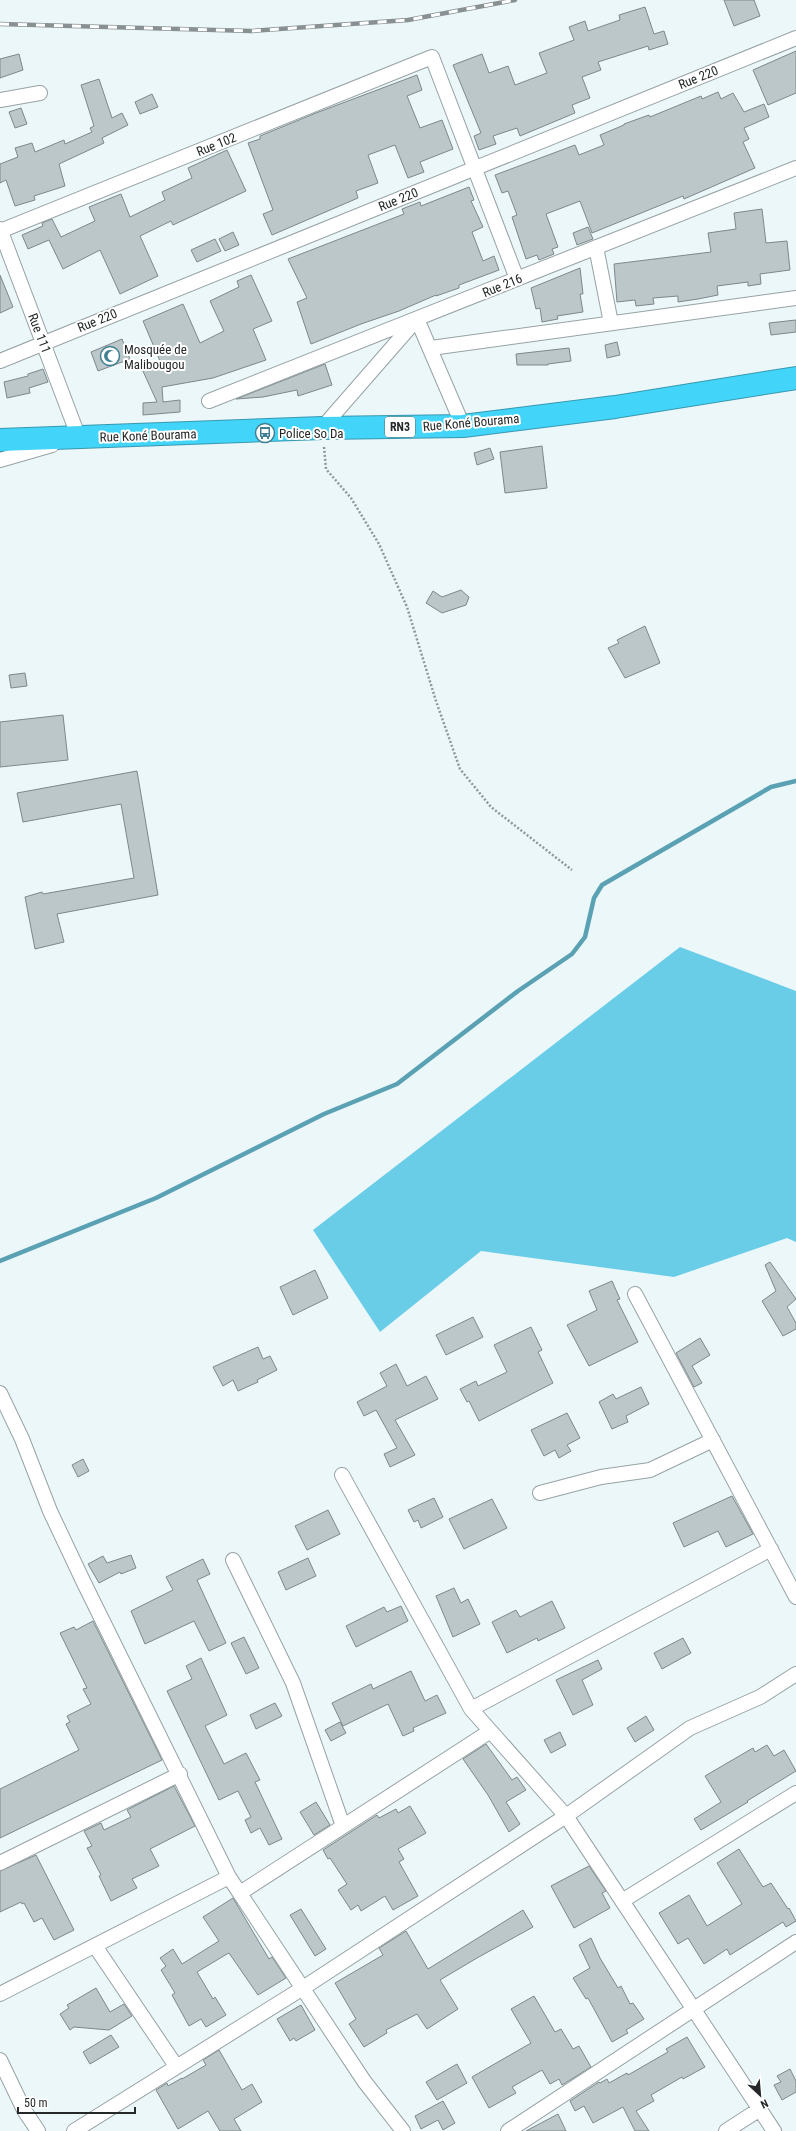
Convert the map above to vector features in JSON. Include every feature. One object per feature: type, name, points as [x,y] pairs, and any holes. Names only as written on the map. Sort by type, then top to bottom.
[{"type":"highway","name":"Rue Koné Bourama","points":[[0,440],[322,428],[463,426],[615,407],[796,378]]},
{"type":"street","name":"Rue 220","points":[[0,361],[43,342],[796,38]]},
{"type":"street","name":"Rue 102","points":[[0,230],[432,57],[474,168]]},
{"type":"street","points":[[0,100],[40,93]]},
{"type":"street","points":[[474,168],[517,279]]},
{"type":"street","name":"Rue 216","points":[[209,401],[796,168]]},
{"type":"street","name":"Rue 111","points":[[0,230],[79,438]]},
{"type":"street","points":[[596,247],[611,323]]},
{"type":"street","points":[[431,348],[796,298]]},
{"type":"street","points":[[322,428],[417,319],[431,348],[463,426]]},
{"type":"street","points":[[0,460],[79,438]]},
{"type":"street","points":[[635,1294],[796,1597]]},
{"type":"street","points":[[0,1393],[22,1439],[50,1511],[84,1583],[180,1774],[229,1877],[364,2081],[403,2131]]},
{"type":"street","points":[[540,1493],[601,1477],[650,1470],[713,1440]]},
{"type":"street","points":[[342,1475],[471,1709],[489,1732],[566,1816],[774,2131]]},
{"type":"street","points":[[471,1709],[771,1549]]},
{"type":"street","points":[[233,1560],[293,1683],[343,1826]]},
{"type":"street","points":[[74,2131],[303,1988],[566,1816],[690,1728],[760,1697],[796,1674]]},
{"type":"street","points":[[240,1893],[489,1732]]},
{"type":"street","points":[[0,1863],[180,1774]]},
{"type":"street","points":[[622,1901],[796,1793]]},
{"type":"street","points":[[0,1994],[229,1877]]},
{"type":"street","points":[[95,1946],[176,2066]]},
{"type":"street","points":[[508,2131],[694,2009],[794,1949]]},
{"type":"street","points":[[0,2060],[24,2110],[38,2131]]},
{"type":"street","points":[[726,2131],[760,2109]]},
{"type":"path","points":[[322,428],[326,469],[351,498],[379,544],[407,608],[436,701],[460,769],[491,807],[572,870]]},
{"type":"shaded area","points":[[680,947],[796,991],[796,1242],[787,1238],[674,1277],[481,1251],[380,1332],[313,1230]]},
{"type":"building","points":[[724,0],[754,0],[760,16],[734,26]]},
{"type":"building","points":[[645,7],[654,34],[664,31],[668,44],[649,50],[648,46],[598,62],[601,70],[582,77],[590,98],[572,105],[575,113],[520,136],[517,128],[493,136],[496,144],[479,150],[474,136],[481,133],[453,65],[482,54],[489,73],[508,66],[515,85],[547,73],[539,53],[574,40],[569,27],[585,21],[588,31],[620,20],[619,15]]},
{"type":"building","points":[[796,51],[796,93],[768,105],[753,70]]},
{"type":"building","points":[[19,54],[23,70],[0,78],[0,59]]},
{"type":"building","points":[[417,75],[422,90],[407,96],[420,128],[442,120],[453,149],[420,162],[424,172],[408,178],[395,145],[368,155],[378,183],[356,191],[358,198],[272,235],[263,214],[273,210],[248,143],[260,139],[260,136],[316,113]]},
{"type":"building","points":[[99,79],[112,118],[122,113],[128,125],[102,138],[104,143],[59,164],[65,186],[34,196],[35,200],[15,206],[6,180],[0,183],[0,164],[18,157],[15,148],[32,143],[35,152],[64,140],[65,144],[92,132],[90,128],[94,126],[81,85]]},
{"type":"building","points":[[718,92],[721,99],[733,93],[744,112],[764,104],[769,117],[744,128],[749,139],[743,142],[755,168],[684,199],[683,196],[592,233],[580,201],[546,214],[558,247],[552,249],[554,254],[539,260],[537,255],[526,259],[512,217],[517,215],[508,191],[502,193],[495,175],[575,145],[579,155],[604,145],[600,135],[624,124],[649,115],[650,117],[701,96],[702,99]]},
{"type":"building","points":[[152,94],[158,107],[140,114],[135,102]]},
{"type":"building","points":[[21,108],[27,124],[15,128],[9,112]]},
{"type":"building","points":[[227,150],[246,191],[173,225],[171,221],[140,236],[158,276],[120,294],[100,250],[63,269],[49,240],[28,249],[22,235],[43,226],[42,223],[52,219],[61,237],[95,221],[89,207],[121,194],[130,217],[165,200],[162,192],[192,178],[188,168]]},
{"type":"building","points":[[469,187],[474,200],[471,201],[483,227],[472,232],[483,261],[494,256],[499,270],[459,285],[459,288],[436,295],[399,311],[311,344],[297,302],[307,298],[288,259],[404,214],[402,209],[420,202],[421,206]]},
{"type":"building","points":[[762,209],[766,243],[787,241],[790,270],[760,274],[761,284],[748,286],[748,282],[717,286],[718,295],[698,299],[678,302],[678,296],[653,298],[654,304],[636,306],[635,300],[617,302],[614,264],[711,252],[708,233],[736,229],[734,213]]},
{"type":"building","points":[[588,227],[593,239],[577,245],[573,233]]},
{"type":"building","points":[[233,232],[239,245],[225,251],[219,239]]},
{"type":"building","points":[[215,239],[221,251],[197,262],[191,250]]},
{"type":"building","points":[[580,268],[583,294],[580,294],[583,312],[557,316],[558,319],[542,322],[540,308],[536,309],[531,288]]},
{"type":"building","points":[[0,275],[13,307],[0,313]]},
{"type":"building","points":[[251,275],[272,321],[253,329],[266,360],[213,378],[162,387],[163,402],[180,400],[180,412],[143,415],[143,403],[157,402],[142,369],[160,361],[143,321],[183,304],[200,343],[224,331],[210,301],[239,287],[237,281]]},
{"type":"building","points":[[796,320],[796,332],[771,335],[769,323]]},
{"type":"building","name":"Mosquée de Malibougou","points":[[122,339],[130,359],[98,371],[91,352]]},
{"type":"building","points":[[617,342],[620,355],[607,358],[605,345]]},
{"type":"building","points":[[569,348],[571,361],[548,365],[517,365],[516,354]]},
{"type":"building","points":[[325,364],[332,385],[298,396],[297,390],[263,397],[236,399]]},
{"type":"building","points":[[43,369],[48,382],[29,388],[30,393],[7,398],[4,382],[28,376],[28,374]]},
{"type":"building","points":[[542,446],[547,488],[505,493],[500,452]]},
{"type":"building","points":[[490,448],[494,459],[477,465],[474,453]]},
{"type":"building","points":[[461,590],[469,597],[466,605],[442,613],[426,603],[433,591],[442,597]]},
{"type":"building","points":[[645,626],[660,663],[625,678],[608,648],[619,643],[617,640]]},
{"type":"building","points":[[25,673],[27,686],[11,688],[9,675]]},
{"type":"building","points":[[63,715],[68,760],[0,767],[0,722]]},
{"type":"building","points":[[137,771],[158,895],[57,914],[64,942],[35,949],[25,897],[42,892],[43,894],[134,878],[121,804],[23,822],[17,793]]},
{"type":"building","points":[[770,1262],[796,1299],[787,1307],[796,1323],[796,1329],[783,1336],[762,1301],[776,1291],[765,1265]]},
{"type":"building","points":[[315,1270],[328,1298],[293,1315],[280,1287]]},
{"type":"building","points":[[612,1281],[620,1299],[617,1300],[638,1342],[589,1366],[567,1325],[597,1310],[589,1291]]},
{"type":"building","points":[[473,1317],[483,1337],[446,1355],[436,1335]]},
{"type":"building","points":[[531,1327],[542,1350],[538,1352],[553,1383],[479,1421],[469,1401],[467,1402],[460,1389],[476,1381],[478,1386],[507,1372],[494,1345]]},
{"type":"building","points":[[700,1338],[710,1355],[692,1366],[702,1383],[694,1387],[676,1353]]},
{"type":"building","points":[[258,1347],[263,1359],[270,1356],[277,1370],[257,1380],[258,1382],[238,1391],[233,1380],[223,1386],[213,1367]]},
{"type":"building","points":[[396,1364],[407,1386],[426,1376],[438,1399],[395,1420],[415,1455],[390,1467],[384,1454],[397,1448],[376,1410],[364,1416],[357,1402],[387,1386],[380,1373]]},
{"type":"building","points":[[641,1387],[649,1404],[626,1416],[628,1422],[612,1429],[599,1402],[613,1394],[616,1399]]},
{"type":"building","points":[[567,1413],[580,1438],[567,1445],[571,1451],[559,1458],[555,1450],[544,1456],[531,1430]]},
{"type":"building","points":[[83,1459],[89,1471],[78,1477],[72,1465]]},
{"type":"building","points":[[732,1496],[753,1534],[726,1547],[718,1531],[684,1547],[673,1523]]},
{"type":"building","points":[[434,1498],[443,1517],[421,1528],[418,1520],[414,1522],[408,1510]]},
{"type":"building","points":[[492,1499],[507,1528],[464,1549],[449,1519]]},
{"type":"building","points":[[328,1510],[340,1534],[307,1550],[295,1526]]},
{"type":"building","points":[[131,1555],[136,1568],[121,1574],[120,1572],[99,1583],[88,1564],[103,1556],[107,1563]]},
{"type":"building","points":[[308,1558],[316,1576],[286,1590],[278,1572]]},
{"type":"building","points":[[203,1559],[210,1574],[197,1580],[226,1643],[209,1651],[194,1621],[145,1644],[131,1611],[173,1590],[166,1577]]},
{"type":"building","points":[[454,1588],[461,1603],[468,1599],[480,1624],[453,1637],[436,1596]]},
{"type":"building","points":[[552,1601],[565,1628],[538,1641],[537,1638],[507,1653],[492,1622],[516,1610],[520,1617]]},
{"type":"building","points":[[401,1606],[408,1621],[356,1647],[346,1626],[384,1607],[387,1612]]},
{"type":"building","points":[[93,1621],[162,1760],[0,1838],[0,1789],[79,1750],[66,1724],[70,1722],[67,1716],[91,1704],[83,1689],[87,1688],[60,1633],[74,1627],[76,1630]]},
{"type":"building","points":[[244,1637],[259,1668],[246,1674],[231,1643]]},
{"type":"building","points":[[683,1638],[691,1653],[662,1669],[654,1653]]},
{"type":"building","points":[[201,1658],[227,1715],[205,1726],[224,1764],[246,1753],[260,1780],[255,1782],[282,1839],[269,1845],[260,1828],[251,1833],[245,1820],[251,1817],[238,1791],[219,1800],[167,1691],[192,1679],[186,1666]]},
{"type":"building","points":[[598,1660],[602,1669],[582,1680],[593,1705],[573,1715],[556,1680]]},
{"type":"building","points":[[411,1671],[425,1701],[437,1695],[446,1713],[413,1728],[414,1731],[403,1736],[388,1704],[343,1726],[332,1703],[371,1684],[373,1689]]},
{"type":"building","points":[[275,1703],[282,1716],[256,1729],[250,1715]]},
{"type":"building","points":[[646,1716],[654,1730],[635,1742],[627,1728]]},
{"type":"building","points":[[340,1722],[346,1733],[331,1741],[325,1730]]},
{"type":"building","points":[[560,1732],[566,1745],[551,1753],[544,1740]]},
{"type":"building","points":[[486,1744],[512,1780],[517,1777],[526,1790],[506,1802],[520,1824],[509,1832],[488,1795],[463,1759]]},
{"type":"building","points":[[767,1745],[774,1756],[784,1750],[796,1771],[701,1830],[694,1819],[721,1802],[705,1776],[753,1748],[755,1752]]},
{"type":"building","points":[[174,1786],[195,1826],[150,1849],[159,1866],[132,1879],[137,1888],[111,1901],[99,1876],[101,1875],[87,1848],[92,1846],[84,1831],[101,1823],[104,1830],[131,1817],[127,1810]]},
{"type":"building","points":[[316,1802],[330,1825],[314,1835],[300,1812]]},
{"type":"building","points":[[410,1806],[426,1833],[398,1849],[404,1859],[399,1862],[418,1896],[393,1910],[385,1896],[361,1911],[358,1905],[351,1910],[338,1890],[347,1884],[323,1850],[377,1815],[379,1818],[396,1809],[398,1813]]},
{"type":"building","points":[[739,1849],[763,1887],[771,1883],[788,1909],[789,1908],[796,1921],[786,1927],[783,1922],[730,1955],[727,1949],[704,1964],[688,1938],[678,1944],[659,1913],[689,1895],[707,1926],[742,1904],[717,1863]]},
{"type":"building","points":[[36,1855],[74,1930],[54,1940],[42,1918],[34,1922],[24,1903],[22,1904],[21,1902],[0,1912],[0,1871]]},
{"type":"building","points":[[589,1866],[606,1891],[602,1893],[610,1908],[574,1928],[551,1886]]},
{"type":"building","points":[[233,1898],[269,1959],[272,1957],[286,1978],[258,1995],[229,1953],[197,1972],[213,1999],[215,1997],[226,2015],[206,2027],[201,2019],[189,2026],[172,1995],[175,1993],[161,1970],[166,1966],[160,1958],[173,1949],[182,1964],[219,1941],[203,1917]]},
{"type":"building","points":[[301,1909],[326,1949],[315,1956],[290,1915]]},
{"type":"building","points":[[523,1910],[533,1927],[440,1980],[458,2009],[427,2029],[417,2014],[386,2030],[387,2033],[364,2047],[349,2024],[356,2019],[335,1983],[383,1955],[379,1948],[406,1931],[428,1969]]},
{"type":"building","points":[[591,1938],[600,1958],[618,1988],[621,1986],[630,2004],[633,2003],[644,2019],[626,2030],[628,2033],[612,2042],[588,1998],[586,1999],[573,1978],[590,1968],[579,1945]]},
{"type":"building","points":[[96,1988],[110,2012],[124,2004],[132,2016],[109,2030],[74,2027],[70,2030],[60,2014],[69,2008],[67,2005]]},
{"type":"building","points":[[534,1996],[555,2032],[561,2029],[573,2049],[579,2046],[591,2067],[562,2085],[559,2079],[550,2084],[542,2070],[512,2087],[516,2093],[489,2108],[472,2077],[531,2043],[511,2009]]},
{"type":"building","points":[[301,2005],[315,2030],[296,2041],[294,2038],[290,2041],[277,2019]]},
{"type":"building","points":[[111,2035],[119,2047],[90,2064],[83,2052]]},
{"type":"building","points":[[687,2037],[705,2067],[683,2079],[682,2077],[651,2095],[654,2101],[636,2111],[649,2131],[635,2131],[623,2107],[593,2123],[584,2106],[575,2111],[570,2101],[599,2082],[600,2083],[607,2079],[609,2083],[627,2073],[628,2075],[668,2052],[666,2049]]},
{"type":"building","points":[[219,2050],[242,2090],[252,2084],[262,2102],[234,2119],[241,2131],[220,2131],[208,2111],[178,2129],[156,2090],[167,2083],[168,2086],[182,2079],[206,2065],[203,2060]]},
{"type":"building","points":[[457,2064],[467,2083],[437,2100],[426,2082]]},
{"type":"building","points":[[790,2069],[796,2081],[796,2092],[782,2100],[774,2085],[781,2082],[777,2076]]},
{"type":"building","points":[[443,2101],[455,2123],[443,2130],[438,2120],[421,2129],[415,2116]]},
{"type":"building","points":[[558,2114],[566,2131],[526,2131]]},
{"type":"waterway","points":[[0,1261],[156,1198],[324,1114],[397,1084],[518,991],[572,954],[585,937],[594,898],[602,885],[771,787],[796,781]]},
{"type":"railway","points":[[0,24],[251,31],[408,20],[515,0]]},
{"type":"place","name":"Mosquée de Malibougou","points":[[110,356]]},
{"type":"place","name":"Police So Da","points":[[265,433]]}]
